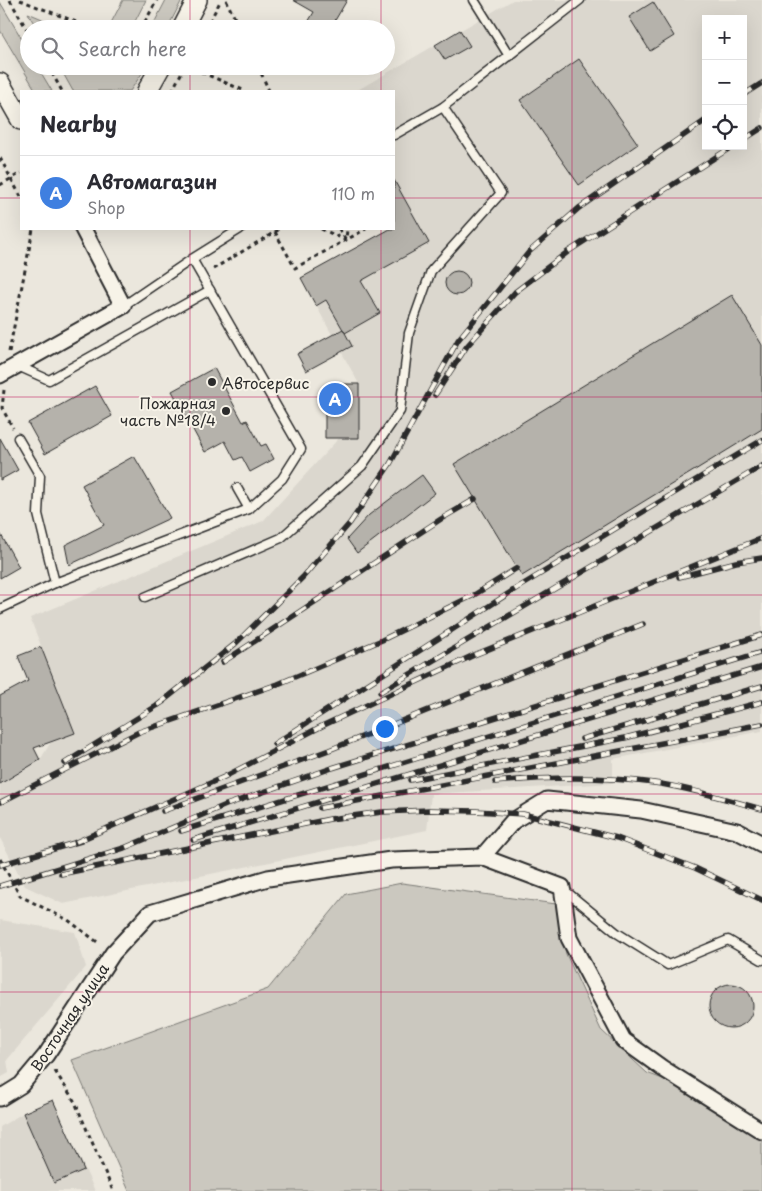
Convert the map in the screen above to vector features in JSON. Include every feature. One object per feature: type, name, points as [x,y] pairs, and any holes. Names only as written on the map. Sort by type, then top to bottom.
[{"type":"street","points":[[187,20],[198,0]]},
{"type":"street","points":[[148,90],[156,75]]},
{"type":"street","points":[[0,82],[20,118]]},
{"type":"street","points":[[8,371],[124,306],[84,230]]},
{"type":"street","points":[[762,844],[737,832],[641,810],[547,800],[512,821],[482,857],[562,888],[568,938],[623,1040],[662,1068],[762,1131]]},
{"type":"street","name":"Восточная улица","points":[[0,1098],[21,1086],[46,1055],[113,953],[150,913],[268,878],[391,860],[482,857]]},
{"type":"lane","points":[[474,0],[509,56]]},
{"type":"lane","points":[[395,134],[443,107],[580,0]]},
{"type":"lane","points":[[145,597],[281,538],[362,466],[400,411],[409,333],[432,271],[501,192],[443,107]]},
{"type":"lane","points":[[124,306],[192,259],[238,230]]},
{"type":"lane","points":[[0,609],[55,583],[249,509],[282,479],[301,448],[192,259]]},
{"type":"lane","points":[[8,371],[49,380],[210,290]]},
{"type":"lane","points":[[18,438],[40,476],[38,514],[55,583]]},
{"type":"lane","points":[[237,488],[249,509]]},
{"type":"lane","points":[[562,888],[617,933],[668,965],[728,940],[762,960]]},
{"type":"path","points":[[10,0],[22,20]]},
{"type":"path","points":[[20,0],[71,20]]},
{"type":"path","points":[[146,20],[157,0]]},
{"type":"path","points":[[211,20],[221,0]]},
{"type":"path","points":[[226,0],[236,20]]},
{"type":"path","points":[[53,75],[61,90]]},
{"type":"path","points":[[173,90],[181,75]]},
{"type":"path","points":[[207,75],[243,90]]},
{"type":"path","points":[[262,75],[270,90]]},
{"type":"path","points":[[0,158],[20,195]]},
{"type":"path","points":[[0,185],[20,174]]},
{"type":"path","points":[[18,438],[1,409],[33,230]]},
{"type":"path","points":[[202,275],[278,230]]},
{"type":"path","points":[[323,230],[346,240]]},
{"type":"path","points":[[340,230],[346,240]]},
{"type":"path","points":[[346,240],[348,230]]},
{"type":"path","points":[[274,232],[295,268],[364,230]]},
{"type":"path","points":[[0,859],[20,896],[68,920],[113,953]]},
{"type":"path","points":[[46,1055],[75,1102],[113,1191]]},
{"type":"shaded area","points":[[123,0],[146,0],[136,20],[113,20]]},
{"type":"shaded area","points":[[166,0],[182,0],[172,20],[156,20]]},
{"type":"shaded area","points":[[513,0],[762,0],[762,731],[613,759],[613,783],[431,794],[427,830],[63,904],[25,886],[0,838],[0,784],[40,760],[51,742],[75,732],[30,618],[263,521],[339,438],[359,438],[359,384],[301,278],[386,230],[395,230],[395,90],[358,90],[384,75],[395,75],[395,68]]},
{"type":"shaded area","points":[[0,2],[20,36],[20,64],[0,30]]},
{"type":"shaded area","points":[[28,13],[45,20],[32,20]]},
{"type":"shaded area","points":[[27,75],[42,75],[51,90],[35,90]]},
{"type":"shaded area","points":[[64,75],[141,75],[131,90],[72,90]]},
{"type":"shaded area","points":[[402,883],[556,904],[566,954],[601,1030],[647,1073],[673,1083],[762,1139],[762,1191],[129,1191],[72,1060],[268,989],[346,894]]},
{"type":"shaded area","points":[[0,920],[75,932],[86,967],[7,1060],[9,1073],[0,1078]]},
{"type":"shaded area","points":[[53,1100],[95,1191],[0,1191],[0,1127],[23,1113]]},
{"type":"building","points":[[293,0],[347,0],[335,20],[309,20],[314,12]]},
{"type":"building","points":[[653,2],[674,36],[650,51],[629,17]]},
{"type":"building","points":[[460,30],[470,46],[445,60],[435,45]]},
{"type":"building","points":[[579,59],[638,144],[579,185],[520,100]]},
{"type":"building","points":[[395,182],[429,243],[361,281],[380,313],[345,333],[326,300],[316,306],[301,278],[388,230],[395,230]]},
{"type":"building","points":[[457,271],[462,272],[468,278],[468,288],[462,294],[457,295],[452,294],[446,288],[445,283],[446,278],[452,272]]},
{"type":"building","points":[[732,295],[762,345],[762,429],[522,576],[454,464]]},
{"type":"building","points":[[343,329],[352,346],[306,371],[297,354]]},
{"type":"building","points":[[214,368],[243,422],[247,420],[261,446],[266,444],[274,459],[250,472],[242,457],[235,460],[225,441],[205,452],[172,391]]},
{"type":"building","points":[[330,384],[359,384],[359,438],[325,438],[325,413],[330,413]]},
{"type":"building","points":[[95,386],[112,416],[45,454],[28,423]]},
{"type":"building","points":[[0,438],[18,470],[0,480]]},
{"type":"building","points":[[134,456],[170,518],[69,565],[65,545],[104,525],[82,485]]},
{"type":"building","points":[[422,475],[435,493],[357,553],[347,539],[369,515]]},
{"type":"building","points":[[0,533],[19,567],[0,578]]},
{"type":"building","points":[[41,647],[75,733],[34,748],[40,760],[0,784],[0,696],[28,681],[18,656]]},
{"type":"building","points":[[731,984],[743,988],[749,994],[753,1006],[749,1018],[743,1024],[731,1028],[719,1024],[713,1018],[709,1006],[713,994],[719,988]]},
{"type":"building","points":[[53,1100],[84,1170],[54,1183],[23,1113]]},
{"type":"railway","points":[[747,92],[762,83]]},
{"type":"railway","points":[[158,705],[235,644],[303,577],[350,523],[390,464],[458,340],[529,252],[579,208],[702,123]]},
{"type":"railway","points":[[747,137],[762,128]]},
{"type":"railway","points":[[435,395],[467,346],[515,292],[569,251],[727,150]]},
{"type":"railway","points":[[274,744],[517,588],[762,440]]},
{"type":"railway","points":[[380,692],[762,466]]},
{"type":"railway","points":[[223,662],[441,519],[475,499]]},
{"type":"railway","points":[[76,842],[224,777],[324,725],[474,655],[762,538]]},
{"type":"railway","points":[[679,577],[736,562],[762,558]]},
{"type":"railway","points":[[1,802],[139,732],[278,684],[382,640],[474,595],[517,568]]},
{"type":"railway","points":[[163,811],[329,750],[643,624]]},
{"type":"railway","points":[[0,886],[124,848],[226,805],[332,768],[762,635]]},
{"type":"railway","points":[[181,831],[762,652]]},
{"type":"railway","points":[[193,840],[762,667]]},
{"type":"railway","points":[[582,739],[762,686]]},
{"type":"railway","points":[[65,763],[163,702]]},
{"type":"railway","points":[[410,780],[625,738],[762,702]]},
{"type":"railway","points":[[320,808],[762,724]]},
{"type":"railway","points":[[495,782],[535,779],[615,779],[682,788],[762,809]]},
{"type":"railway","points":[[61,874],[330,819],[382,812],[476,811],[523,814],[617,838],[695,868],[762,900]]},
{"type":"railway","points":[[0,865],[81,841]]},
{"type":"place","name":"Автосервис","points":[[212,382]]},
{"type":"place","name":"Автомагазин","points":[[335,399]]},
{"type":"place","name":"Пожарная часть №18/4","points":[[226,411]]}]
